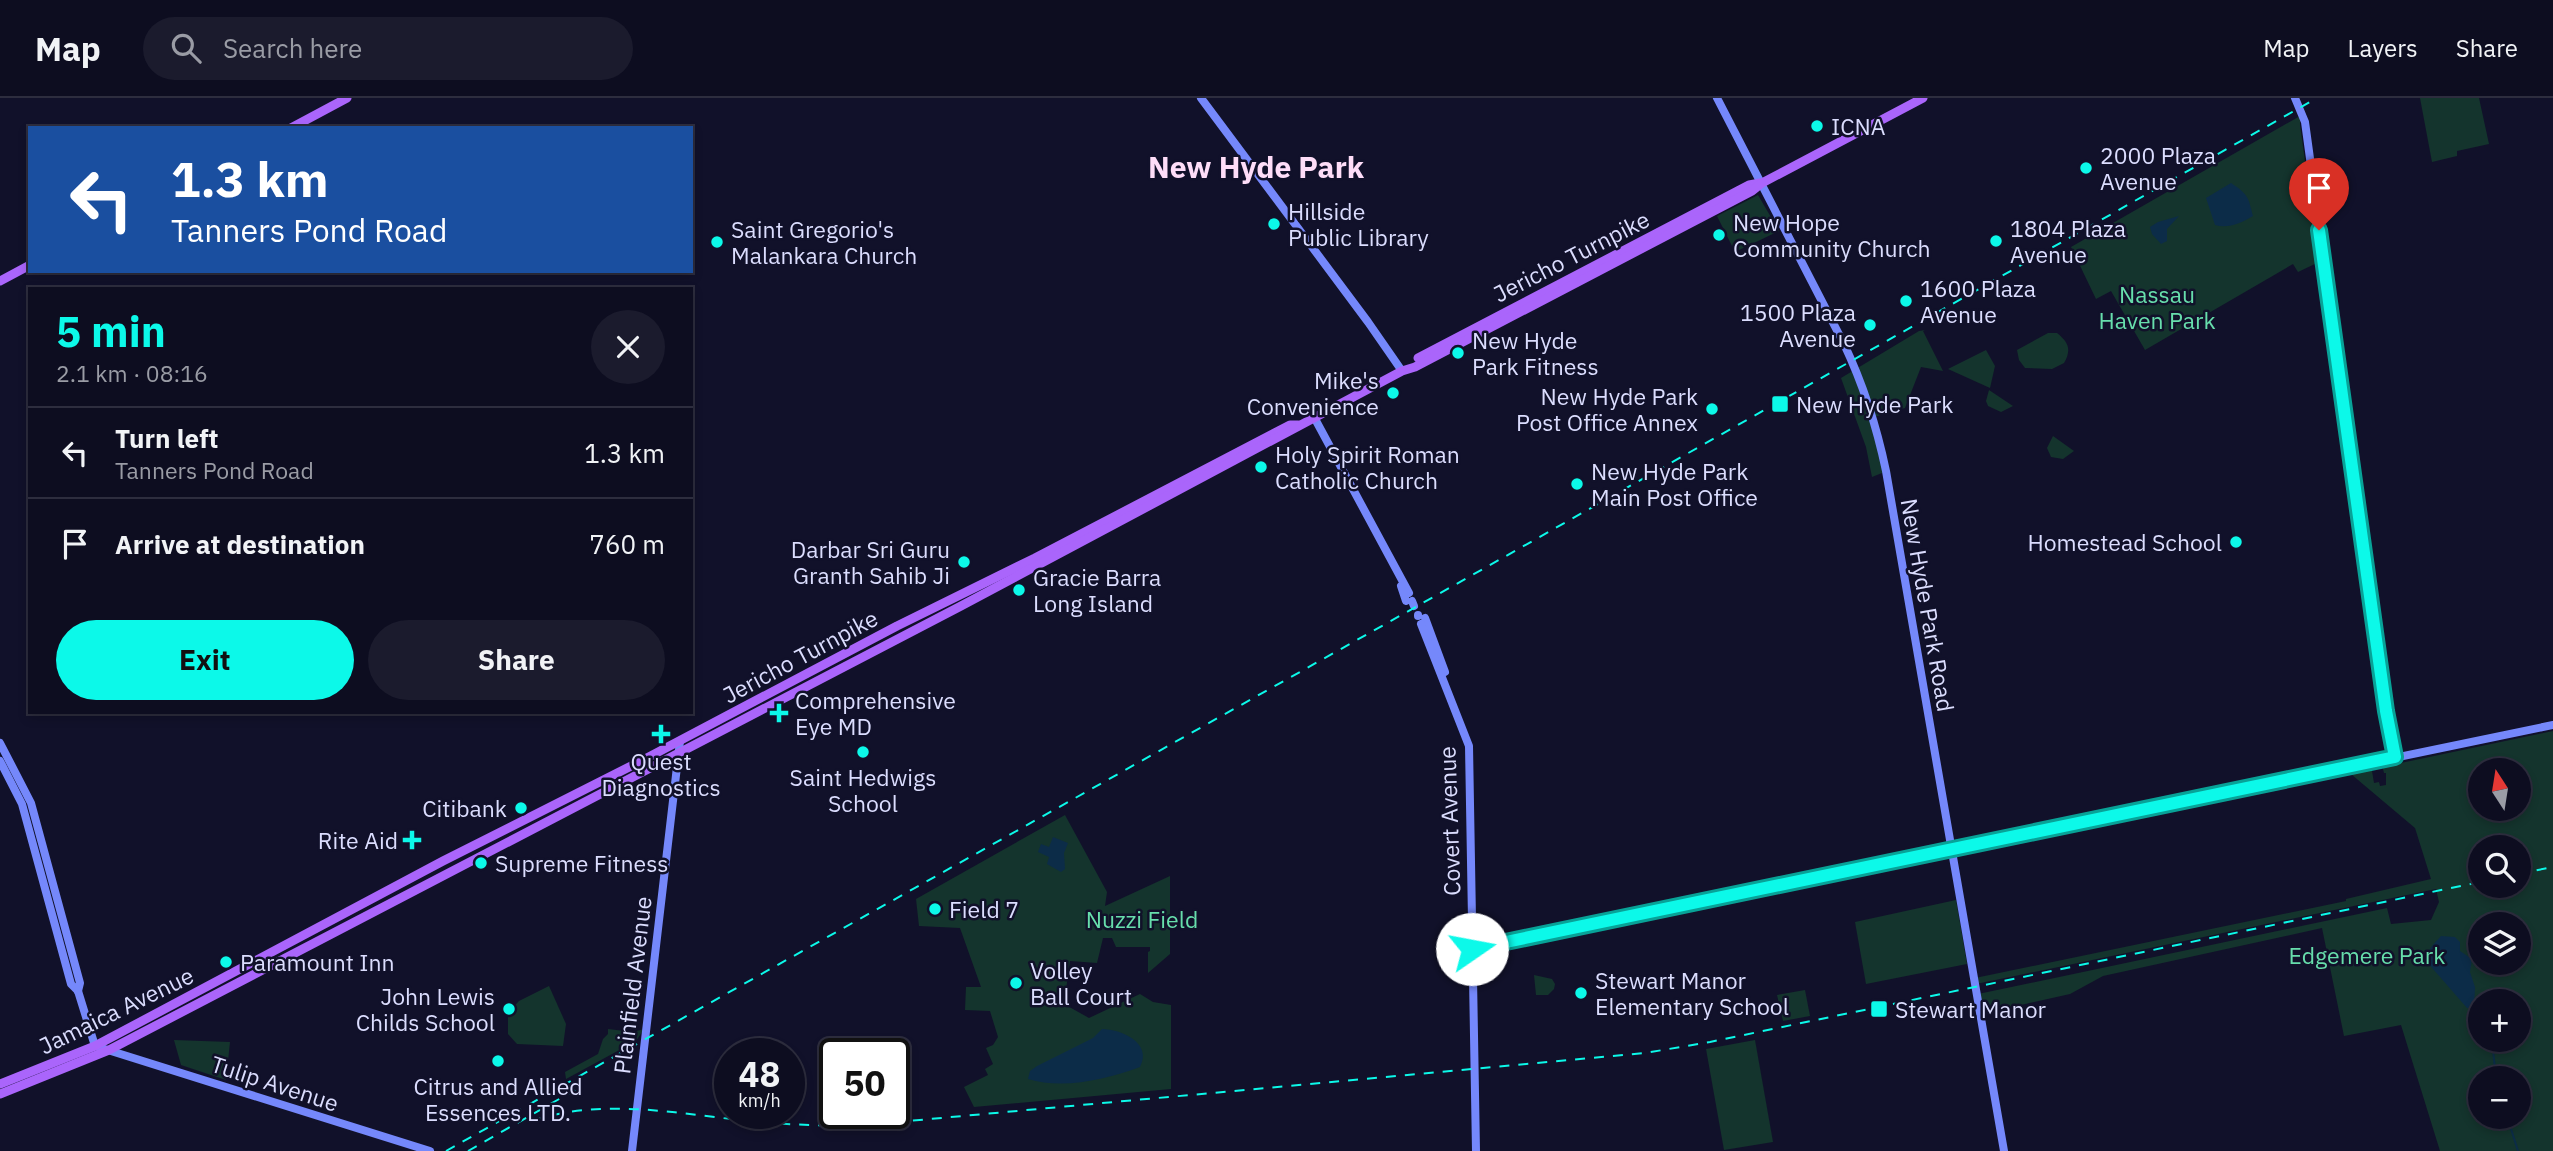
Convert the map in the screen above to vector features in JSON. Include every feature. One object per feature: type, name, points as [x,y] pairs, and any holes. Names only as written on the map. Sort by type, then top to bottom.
[{"type":"main road","points":[[295,126],[347,98]]},
{"type":"main road","points":[[1201,98],[1368,321],[1402,371]]},
{"type":"main road","name":"New Hyde Park Road","points":[[1717,98],[1848,352],[1875,428],[1886,471],[2004,1151]]},
{"type":"main road","name":"Jericho Turnpike","points":[[254,974],[847,666],[1290,425],[1298,425],[1402,371],[1415,367],[1752,191],[1762,183],[1923,98]]},
{"type":"main road","points":[[2295,98],[2305,122],[2369,594],[2395,757]]},
{"type":"main road","name":"Jericho Turnpike","points":[[1402,371],[1412,362],[1538,295],[1749,185],[1762,183]]},
{"type":"main road","points":[[0,281],[28,266]]},
{"type":"main road","points":[[1526,309],[1528,304],[1538,299],[1538,295]]},
{"type":"main road","points":[[1314,417],[1410,600]]},
{"type":"main road","name":"Jericho Turnpike","points":[[247,965],[890,630],[1217,466]]},
{"type":"main road","name":"Covert Avenue","points":[[1421,618],[1440,658],[1469,746],[1476,1151]]},
{"type":"main road","points":[[847,666],[847,660],[890,630]]},
{"type":"main road","points":[[1472,949],[2553,724]]},
{"type":"main road","name":"Plainfield Avenue","points":[[632,1151],[680,741]]},
{"type":"main road","points":[[0,743],[31,803],[79,983],[78,991],[95,1046]]},
{"type":"main road","points":[[0,761],[22,804],[71,984],[78,991]]},
{"type":"main road","name":"Jamaica Avenue","points":[[0,1084],[95,1046],[247,965]]},
{"type":"main road","name":"Jamaica Avenue","points":[[109,1050],[254,974]]},
{"type":"main road","name":"Tulip Avenue","points":[[95,1046],[430,1151]]},
{"type":"main road","points":[[0,1094],[109,1050]]},
{"type":"green space","points":[[2420,98],[2479,98],[2489,144],[2457,151],[2457,156],[2432,162]]},
{"type":"green space","name":"Nassau Haven Park","points":[[2300,116],[2319,262],[2298,272],[2293,264],[2145,350],[2111,291],[2096,299],[2071,247]]},
{"type":"green space","points":[[1758,195],[1779,231],[1735,252],[1717,216]]},
{"type":"green space","points":[[1925,330],[1923,331],[1943,371],[1921,367],[1905,408],[1874,417],[1887,471],[1872,477],[1866,447],[1841,378],[1919,331]]},
{"type":"green space","points":[[2048,333],[2057,333],[2066,343],[2068,354],[2064,363],[2052,369],[2025,368],[2019,360],[2017,350]]},
{"type":"green space","points":[[1986,350],[1995,366],[1990,388],[1948,369]]},
{"type":"green space","points":[[1989,390],[2013,406],[2001,412],[1988,406],[1986,401]]},
{"type":"green space","points":[[2053,436],[2074,451],[2063,459],[2051,457],[2047,448]]},
{"type":"green space","name":"Edgemere Park","points":[[2553,731],[2553,1151],[2440,1151],[2401,1025],[2344,1036],[2322,928],[2103,976],[2070,994],[1981,1014],[1978,994],[2387,908],[2391,924],[2431,920],[2439,902],[2436,889],[1976,984],[1975,978],[2346,901],[2431,879],[2415,828],[2345,769],[2365,765],[2372,771],[2374,783],[2386,785],[2386,773],[2383,769],[2385,761],[2394,759],[2396,764]]},
{"type":"green space","name":"Nuzzi Field","points":[[1065,815],[1107,892],[1105,906],[1170,876],[1170,954],[1148,973],[1150,947],[1116,947],[1112,938],[1103,938],[1097,963],[1070,961],[1064,1004],[1089,1018],[1140,994],[1153,1002],[1171,1005],[1171,1089],[974,1107],[964,1087],[988,1075],[985,1069],[993,1064],[986,1048],[993,1045],[998,1037],[990,1011],[965,1010],[966,987],[981,987],[960,928],[919,926],[916,899]]},
{"type":"green space","points":[[1956,900],[1967,964],[1866,984],[1855,922]]},
{"type":"green space","points":[[1534,975],[1552,979],[1554,989],[1548,995],[1536,995]]},
{"type":"green space","points":[[549,986],[566,1024],[563,1046],[517,1044],[508,1034],[508,1013],[519,1001]]},
{"type":"green space","points":[[1805,990],[1810,1016],[1783,1021],[1777,995]]},
{"type":"green space","points":[[608,1029],[633,1032],[644,1029],[636,1041],[566,1079],[565,1072],[598,1054]]},
{"type":"green space","points":[[174,1040],[230,1042],[226,1080],[181,1065]]},
{"type":"green space","points":[[1755,1040],[1773,1142],[1724,1150],[1706,1049]]},
{"type":"water","points":[[2231,183],[2247,197],[2253,216],[2234,225],[2215,225],[2206,198]]},
{"type":"water","points":[[2179,216],[2167,229],[2167,241],[2161,244],[2152,234],[2150,227]]},
{"type":"water","points":[[1053,837],[1068,843],[1064,853],[1065,869],[1061,872],[1047,864],[1049,857],[1038,852],[1041,844],[1049,847]]},
{"type":"water","points":[[2441,936],[2455,937],[2460,942],[2460,951],[2468,956],[2468,975],[2471,975],[2475,987],[2468,989],[2468,1008],[2427,962],[2433,945]]},
{"type":"water","points":[[1102,1029],[1126,1035],[1139,1044],[1143,1058],[1140,1067],[1085,1082],[1056,1083],[1028,1079],[1030,1071],[1037,1066],[1093,1038]]},
{"type":"waterway","points":[[2493,1052],[2495,1066]]},
{"type":"waterway","points":[[2511,1129],[2518,1151]]},
{"type":"railway","points":[[446,1151],[2317,98]]},
{"type":"railway","points":[[2531,871],[2553,867]]},
{"type":"railway","points":[[535,1120],[562,1113],[618,1109],[674,1112],[771,1123],[865,1125],[1645,1053],[1710,1042],[2468,884]]},
{"type":"railway","points":[[468,1151],[575,1090]]},
{"type":"place","name":"ICNA","points":[[1817,126]]},
{"type":"place","name":"2000 Plaza Avenue","points":[[2086,168]]},
{"type":"place","name":"Hillside Public Library","points":[[1274,224]]},
{"type":"place","name":"New Hope Community Church","points":[[1719,235]]},
{"type":"place","name":"1804 Plaza Avenue","points":[[1996,241]]},
{"type":"place","name":"Saint Gregorio's Malankara Church","points":[[717,242]]},
{"type":"place","name":"1600 Plaza Avenue","points":[[1906,301]]},
{"type":"place","name":"1500 Plaza Avenue","points":[[1870,325]]},
{"type":"place","name":"New Hyde Park Fitness","points":[[1458,353]]},
{"type":"place","name":"Mike's Convenience","points":[[1393,393]]},
{"type":"place","name":"New Hyde Park","points":[[1780,404]]},
{"type":"place","name":"New Hyde Park Post Office Annex","points":[[1712,409]]},
{"type":"place","name":"Holy Spirit Roman Catholic Church","points":[[1261,467]]},
{"type":"place","name":"New Hyde Park Main Post Office","points":[[1577,484]]},
{"type":"place","name":"Homestead School","points":[[2236,542]]},
{"type":"place","name":"Darbar Sri Guru Granth Sahib Ji","points":[[964,562]]},
{"type":"place","name":"Gracie Barra Long Island","points":[[1019,590]]},
{"type":"place","name":"Comprehensive Eye MD","points":[[779,713]]},
{"type":"place","name":"Quest Diagnostics","points":[[661,734]]},
{"type":"place","name":"Saint Hedwigs School","points":[[863,752]]},
{"type":"place","name":"Citibank","points":[[521,808]]},
{"type":"place","name":"Rite Aid","points":[[412,840]]},
{"type":"place","name":"Supreme Fitness","points":[[481,863]]},
{"type":"place","name":"Field 7","points":[[935,909]]},
{"type":"place","name":"Paramount Inn","points":[[226,962]]},
{"type":"place","name":"Volley Ball Court","points":[[1016,983]]},
{"type":"place","name":"Stewart Manor Elementary School","points":[[1581,993]]},
{"type":"place","name":"John Lewis Childs School","points":[[509,1009]]},
{"type":"place","name":"Stewart Manor","points":[[1879,1009]]},
{"type":"place","name":"Citrus and Allied Essences LTD.","points":[[498,1061]]},
{"type":"district","name":"New Hyde Park","points":[[1256,166]]},
{"type":"route","points":[[1472,949],[2395,757],[2389,735],[2319,230]]}]
